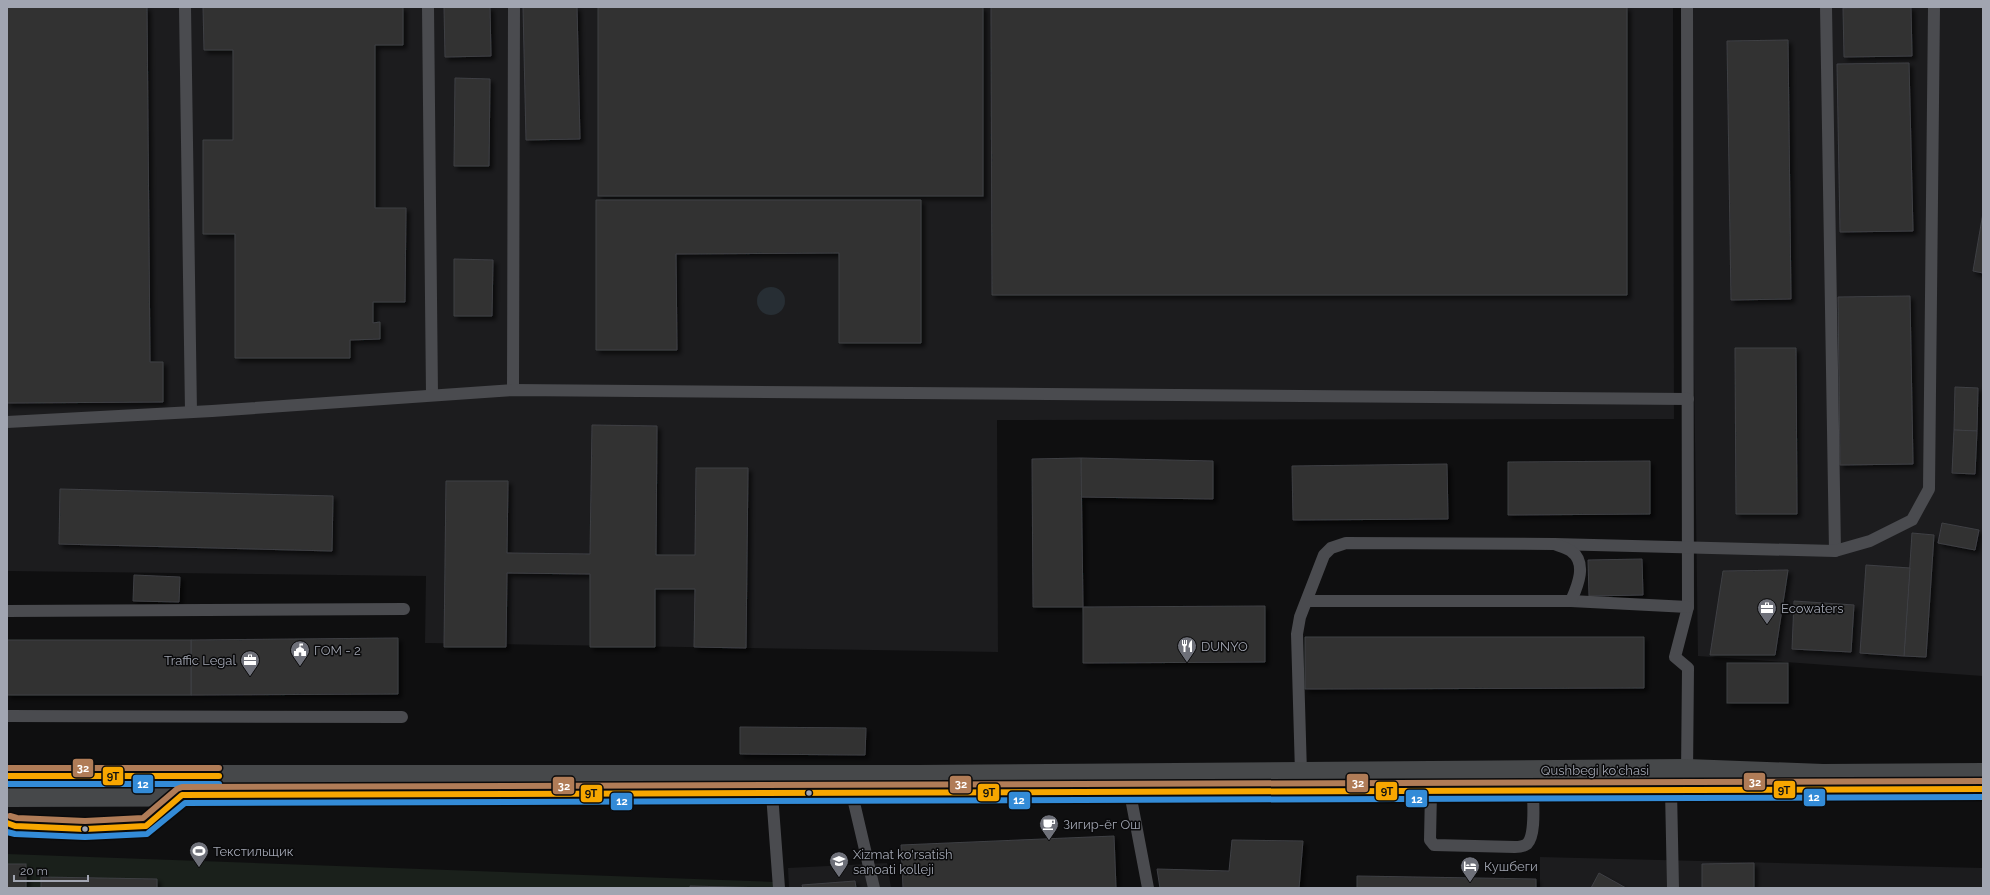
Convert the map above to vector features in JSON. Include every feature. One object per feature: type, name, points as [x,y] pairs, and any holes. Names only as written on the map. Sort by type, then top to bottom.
[{"type":"main road","name":"Qushbegi ko'chasi","points":[[7,796],[852,794],[917,785],[1301,773],[1983,789]]},
{"type":"main road","name":"Qushbegi ko'chasi","points":[[7,776],[917,785],[1130,793],[1533,791],[1823,775],[1983,774]]},
{"type":"lane","points":[[185,7],[191,412]]},
{"type":"lane","points":[[428,7],[432,395]]},
{"type":"lane","points":[[513,390],[514,7]]},
{"type":"lane","points":[[1673,888],[1682,783],[1688,668],[1676,657],[1688,607],[1687,7]]},
{"type":"lane","points":[[1826,7],[1835,551]]},
{"type":"lane","points":[[1301,773],[1298,634],[1300,617],[1308,601],[1324,555],[1331,548],[1346,543],[1554,544],[1835,551],[1870,541],[1912,520],[1929,489],[1934,7]]},
{"type":"lane","points":[[7,422],[191,412],[513,390],[1688,399]]},
{"type":"lane","points":[[1554,544],[1572,552],[1578,562],[1581,578],[1571,601]]},
{"type":"lane","points":[[1308,601],[1571,601],[1688,607]]},
{"type":"lane","points":[[7,611],[404,609]]},
{"type":"lane","points":[[7,716],[402,717]]},
{"type":"lane","points":[[1431,792],[1430,840],[1434,845],[1515,847],[1528,843],[1532,833],[1533,791]]},
{"type":"lane","points":[[1130,793],[1148,888]]},
{"type":"lane","points":[[772,794],[779,888]]},
{"type":"lane","points":[[852,794],[874,888]]},
{"type":"lane","points":[[7,823],[15,826],[85,829],[146,826],[182,795]]},
{"type":"shaded area","points":[[7,7],[1673,7],[1674,419],[997,420],[998,652],[425,643],[426,576],[7,571]]},
{"type":"shaded area","points":[[1689,7],[1983,7],[1983,676],[1698,656]]},
{"type":"shaded area","points":[[771,287],[781,291],[785,301],[781,311],[771,315],[761,311],[757,301],[761,291]]},
{"type":"shaded area","name":"Текстильщик","points":[[7,854],[775,882],[775,888],[7,888]]},
{"type":"shaded area","points":[[1540,857],[1983,868],[1983,888],[1540,888]]},
{"type":"shaded area","name":"Xizmat ko'rsatish sanoati kolleji","points":[[887,863],[891,888],[789,888],[788,868]]},
{"type":"building","points":[[7,7],[147,7],[150,362],[163,362],[163,402],[7,403]]},
{"type":"building","points":[[203,7],[403,7],[403,45],[375,45],[375,208],[406,208],[405,302],[373,302],[373,323],[380,322],[380,339],[350,340],[350,358],[235,358],[235,234],[203,234],[203,140],[233,140],[233,50],[204,50]]},
{"type":"building","points":[[444,7],[490,7],[491,56],[445,57]]},
{"type":"building","points":[[523,7],[577,7],[580,139],[526,140]]},
{"type":"building","points":[[598,7],[983,7],[983,196],[598,196]]},
{"type":"building","points":[[991,7],[1627,7],[1627,295],[992,295]]},
{"type":"building","points":[[1911,7],[1912,56],[1844,57],[1843,8]]},
{"type":"building","points":[[1788,40],[1791,299],[1731,300],[1727,41]]},
{"type":"building","points":[[1909,63],[1913,231],[1840,232],[1837,64]]},
{"type":"building","points":[[455,78],[490,79],[489,166],[454,166]]},
{"type":"building","points":[[596,200],[921,200],[921,343],[839,343],[839,253],[676,254],[677,350],[596,350]]},
{"type":"building","points":[[1983,213],[1983,273],[1973,271]]},
{"type":"building","points":[[454,259],[493,260],[492,316],[454,316]]},
{"type":"building","points":[[1910,296],[1913,464],[1840,465],[1838,297]]},
{"type":"building","points":[[1735,348],[1796,348],[1797,514],[1736,514]]},
{"type":"building","points":[[1955,387],[1978,388],[1977,431],[1954,430]]},
{"type":"building","points":[[592,425],[657,426],[656,555],[695,555],[696,468],[748,468],[746,648],[694,647],[695,589],[655,589],[655,647],[590,647],[590,574],[507,573],[506,647],[444,647],[446,481],[508,481],[507,553],[590,554]]},
{"type":"building","points":[[1954,430],[1977,431],[1975,474],[1952,473]]},
{"type":"building","points":[[1081,458],[1213,461],[1213,499],[1080,497]]},
{"type":"building","points":[[1081,458],[1083,607],[1033,607],[1032,459]]},
{"type":"building","points":[[1650,461],[1650,514],[1508,515],[1508,462]]},
{"type":"building","points":[[1447,464],[1448,519],[1293,520],[1292,466]]},
{"type":"building","points":[[60,489],[333,496],[332,551],[59,544]]},
{"type":"building","points":[[1942,523],[1979,530],[1975,550],[1938,543]]},
{"type":"building","points":[[1912,533],[1934,535],[1926,657],[1904,656]]},
{"type":"building","points":[[1642,559],[1643,595],[1589,596],[1588,560]]},
{"type":"building","points":[[1866,565],[1910,568],[1904,656],[1860,653]]},
{"type":"building","points":[[1788,570],[1775,655],[1710,655],[1723,571]]},
{"type":"building","points":[[134,575],[180,577],[179,602],[133,601]]},
{"type":"building","points":[[1794,601],[1854,605],[1851,652],[1792,649]]},
{"type":"building","points":[[1265,606],[1265,662],[1083,663],[1083,607]]},
{"type":"building","points":[[1305,637],[1644,637],[1644,688],[1305,689]]},
{"type":"building","points":[[398,638],[398,694],[191,695],[191,640]]},
{"type":"building","points":[[7,640],[191,640],[191,695],[7,695]]},
{"type":"building","points":[[1727,663],[1788,663],[1788,703],[1727,703]]},
{"type":"building","points":[[740,727],[866,728],[865,755],[740,754]]},
{"type":"building","points":[[1114,836],[1116,888],[903,888],[901,845]]},
{"type":"building","points":[[1232,840],[1303,841],[1299,888],[1160,888],[1157,869],[1229,871]]},
{"type":"building","points":[[1754,863],[1754,888],[1702,888],[1702,864]]},
{"type":"building","points":[[7,864],[26,864],[26,888],[7,888]]},
{"type":"building","points":[[1599,873],[1626,888],[1591,888]]},
{"type":"building","points":[[1357,876],[1536,879],[1536,888],[1357,888]]},
{"type":"building","points":[[41,877],[157,879],[157,888],[41,888]]},
{"type":"building","points":[[855,881],[856,888],[803,888],[802,885]]},
{"type":"building","points":[[690,886],[768,888],[690,888]]},
{"type":"transit line","name":"32","points":[[7,768],[219,768]]},
{"type":"transit line","name":"9Т","points":[[7,776],[219,776]]},
{"type":"transit line","name":"32","points":[[10,816],[17,818],[85,821],[143,818],[177,789],[182,787],[1983,781]]},
{"type":"transit line","name":"12","points":[[7,784],[219,784]]},
{"type":"transit line","name":"9Т","points":[[7,823],[15,826],[85,829],[146,826],[182,795],[1983,789]]},
{"type":"transit line","name":"12","points":[[7,832],[15,834],[85,837],[147,834],[185,803],[1983,797]]},
{"type":"place","name":"Ecowaters","points":[[1767,625]]},
{"type":"place","name":"DUNYO","points":[[1187,663]]},
{"type":"place","name":"ГОМ - 2","points":[[300,667]]},
{"type":"place","name":"Traffic Legal","points":[[250,677]]},
{"type":"place","name":"Зигир-ёг Ош","points":[[1049,841]]},
{"type":"place","name":"Текстильщик","points":[[199,868]]},
{"type":"place","name":"Xizmat ko'rsatish sanoati kolleji","points":[[839,878]]},
{"type":"place","name":"Кушбеги","points":[[1470,883]]}]
